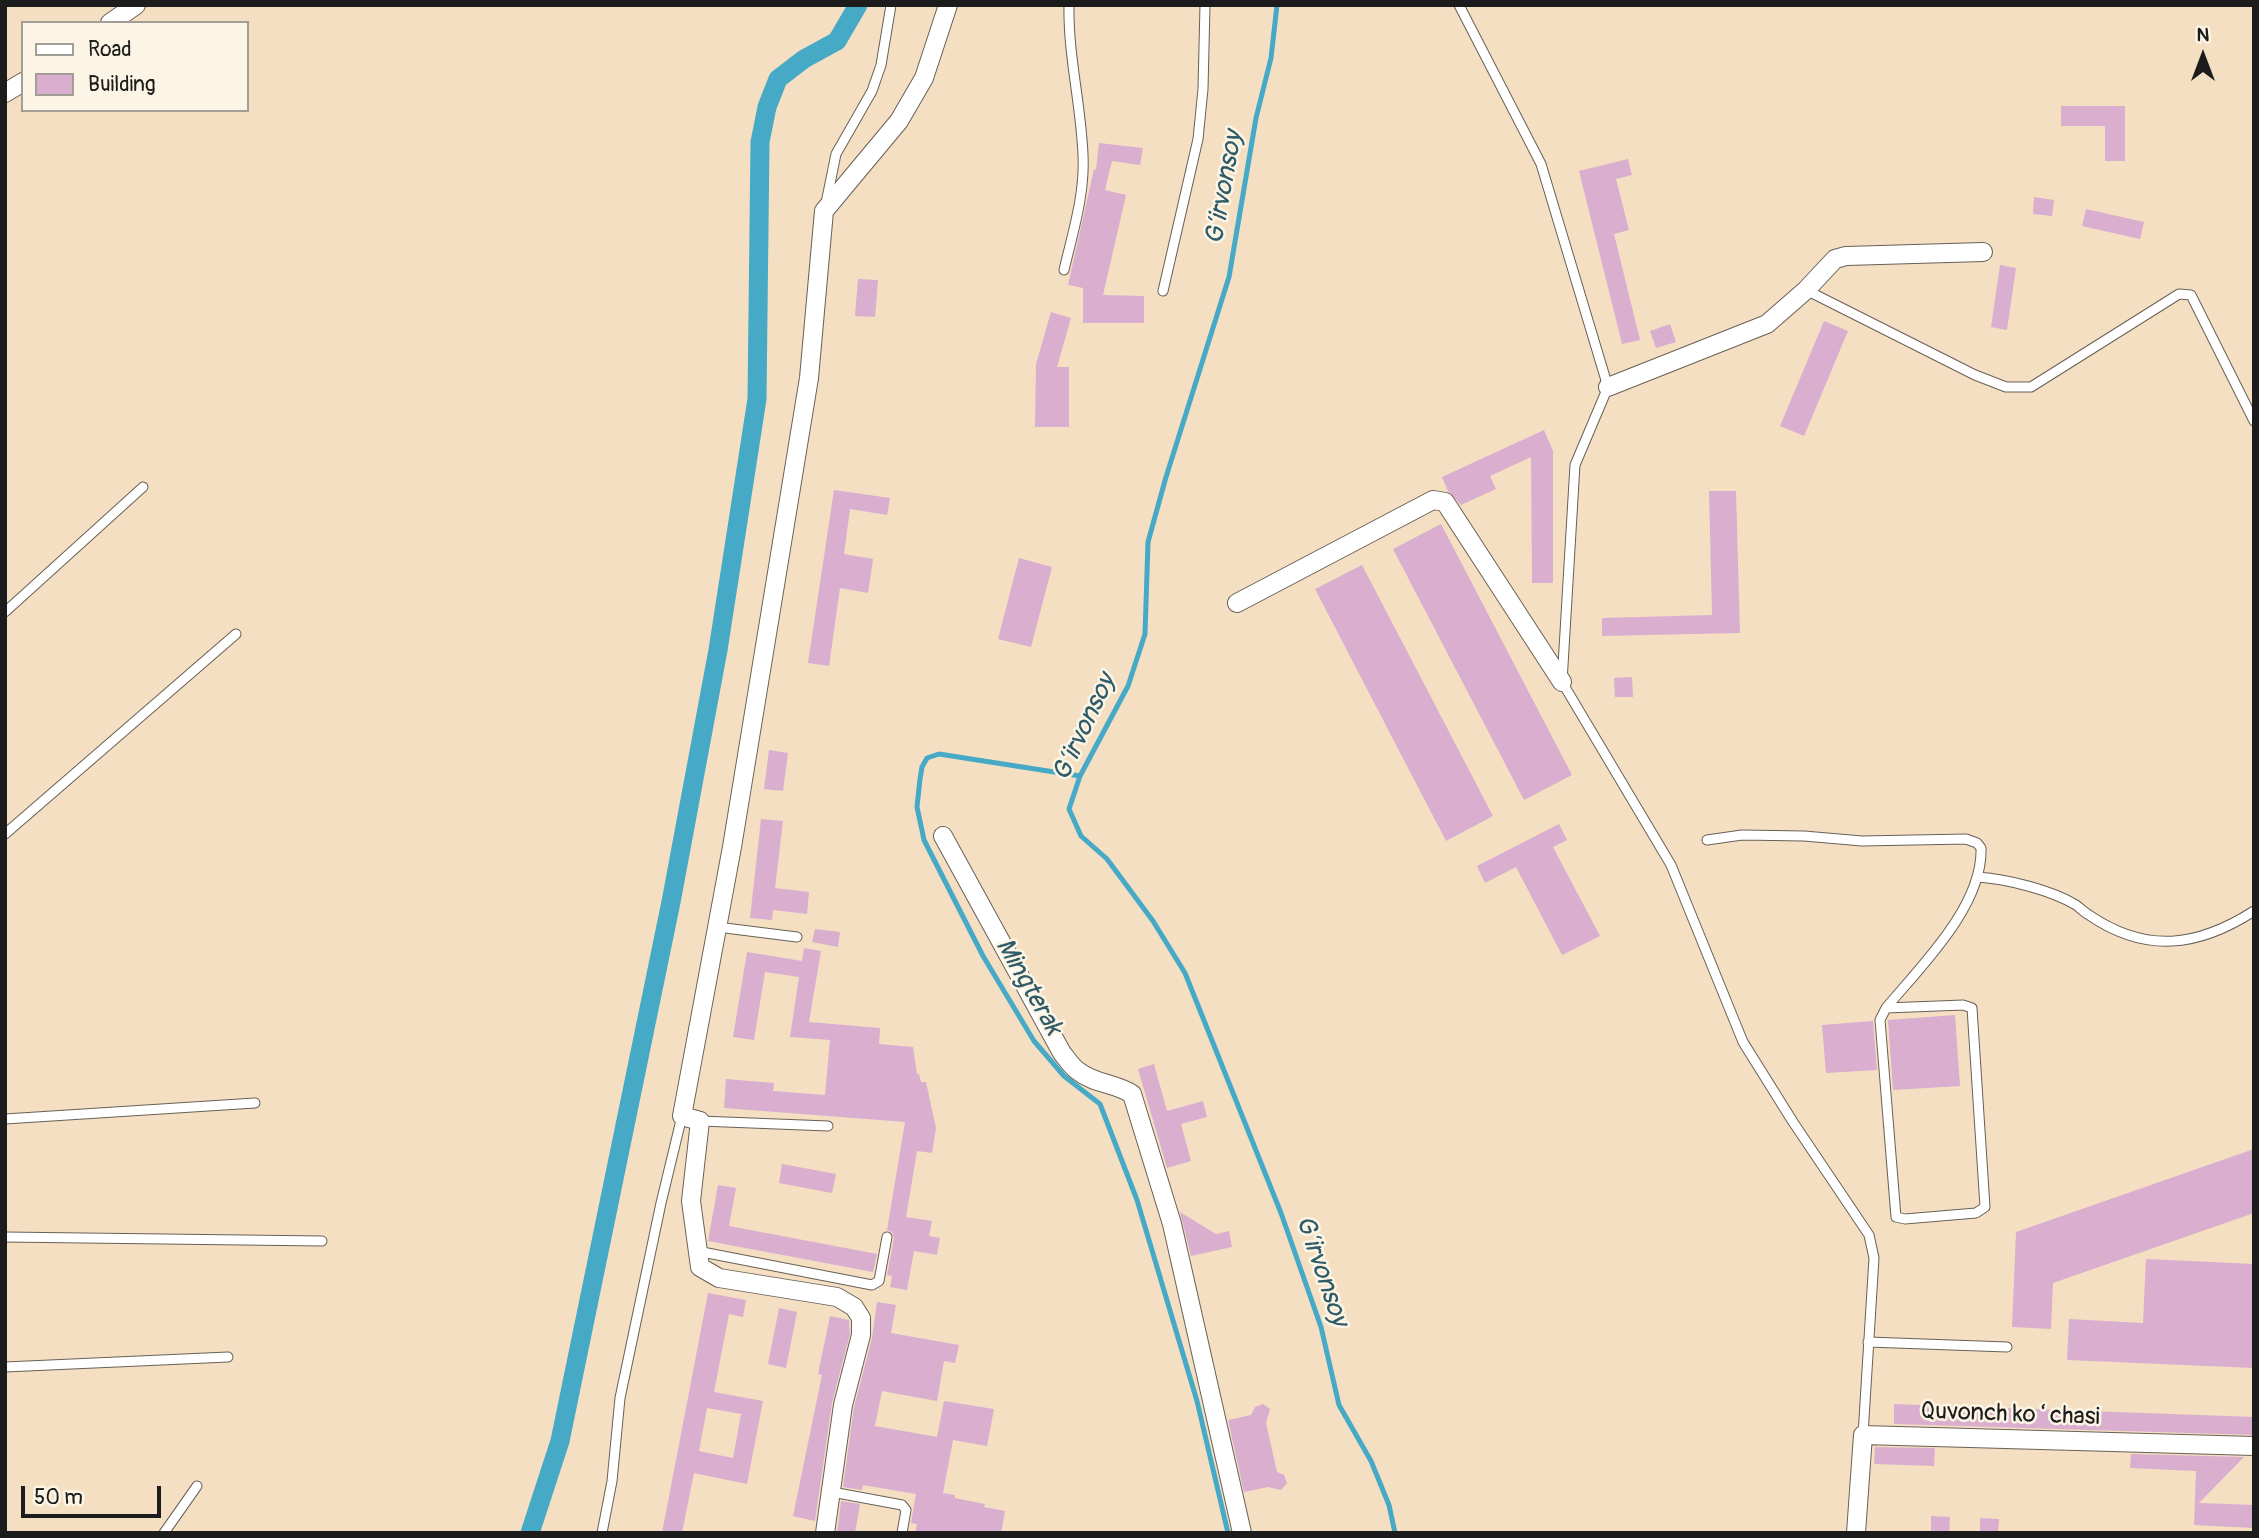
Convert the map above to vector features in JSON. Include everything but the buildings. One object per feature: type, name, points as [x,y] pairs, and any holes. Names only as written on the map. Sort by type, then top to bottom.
[{"type":"street","points":[[113,21],[136,5]]},
{"type":"street","points":[[825,1533],[843,1405],[861,1335],[861,1318],[854,1307],[837,1297],[719,1278],[700,1267],[691,1201],[700,1121],[682,1116],[717,927],[809,378],[824,211],[899,121],[924,78],[948,5]]},
{"type":"street","points":[[5,93],[21,83]]},
{"type":"street","points":[[1608,387],[1767,324],[1806,290],[1835,259],[1846,256],[1983,252]]},
{"type":"street","points":[[1237,603],[1433,500],[1446,502],[1562,682]]},
{"type":"street","points":[[943,836],[1062,1053],[1077,1071],[1092,1080],[1122,1087],[1132,1094],[1172,1224],[1242,1533]]},
{"type":"street","points":[[1856,1533],[1863,1435]]},
{"type":"street","name":"Quvonch koʻchasi","points":[[1863,1435],[2254,1446]]},
{"type":"lane","points":[[824,211],[836,154],[872,90],[881,65],[891,5]]},
{"type":"lane","points":[[1064,270],[1083,180],[1080,115],[1068,33],[1069,5]]},
{"type":"lane","points":[[1163,291],[1198,139],[1203,89],[1205,5]]},
{"type":"lane","points":[[1459,5],[1541,164],[1608,387],[1575,465],[1562,682],[1671,865],[1744,1042],[1793,1122],[1869,1235],[1874,1258],[1863,1435]]},
{"type":"lane","points":[[1806,290],[1975,375],[2006,387],[2031,387],[2179,294],[2191,295],[2254,421]]},
{"type":"lane","points":[[5,612],[143,487]]},
{"type":"lane","points":[[5,834],[236,634]]},
{"type":"lane","points":[[1707,840],[1742,835],[1862,841],[1966,839],[1977,843],[1981,848],[1978,877],[1964,906],[1940,942],[1886,1008],[1880,1020],[1896,1217],[1905,1219],[1976,1213],[1985,1207],[1972,1008],[1963,1005],[1886,1008]]},
{"type":"lane","points":[[1978,877],[2006,879],[2075,904],[2089,916],[2141,940],[2168,943],[2198,939],[2232,925],[2254,911]]},
{"type":"lane","points":[[717,927],[797,937]]},
{"type":"lane","points":[[5,1119],[255,1103]]},
{"type":"lane","points":[[602,1533],[612,1481],[620,1398],[682,1116]]},
{"type":"lane","points":[[700,1121],[828,1126]]},
{"type":"lane","points":[[5,1237],[321,1241]]},
{"type":"lane","points":[[697,1251],[873,1285],[878,1281],[887,1237]]},
{"type":"lane","points":[[1868,1342],[2007,1347]]},
{"type":"lane","points":[[5,1367],[228,1357]]},
{"type":"lane","points":[[164,1533],[197,1486]]},
{"type":"lane","points":[[832,1492],[902,1506],[906,1510],[902,1533]]},
{"type":"waterway","points":[[530,1533],[560,1441],[671,902],[718,650],[757,399],[760,142],[767,107],[778,79],[804,59],[837,41],[858,5]]},
{"type":"waterway","name":"G‘irvonsoy","points":[[1277,5],[1271,58],[1256,118],[1229,277],[1148,542],[1145,634],[1128,686],[1080,776],[1069,809],[1081,836],[1107,859],[1153,921],[1185,973],[1281,1213],[1321,1327],[1339,1405],[1371,1461],[1389,1505],[1395,1533]]},
{"type":"waterway","name":"Mingterak","points":[[1080,776],[939,754],[927,758],[922,767],[917,807],[924,840],[983,956],[1034,1041],[1064,1076],[1100,1104],[1137,1200],[1197,1401],[1228,1533]]}]
